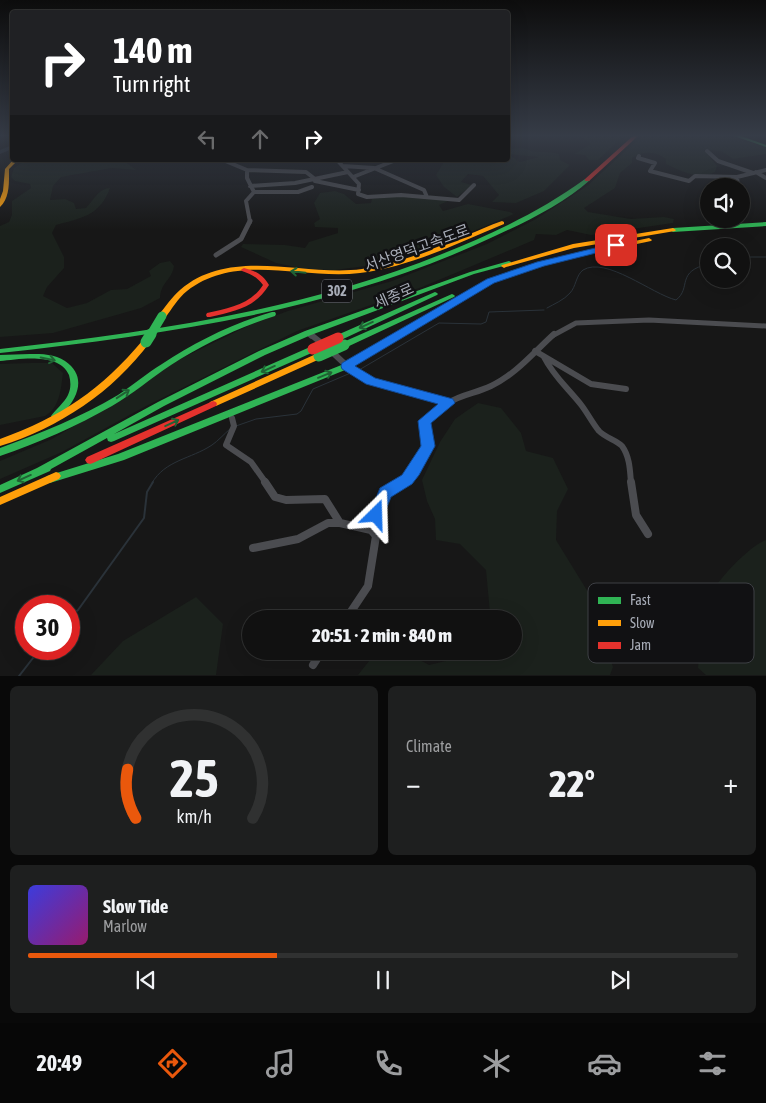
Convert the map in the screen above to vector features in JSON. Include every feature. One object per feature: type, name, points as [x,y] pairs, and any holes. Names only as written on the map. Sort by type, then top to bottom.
[{"type":"main road","points":[[0,204],[6,191],[7,169],[9,167]]},
{"type":"main road","name":"서산영덕고속도로","points":[[0,346],[80,338],[210,315],[318,290],[378,273],[466,241],[512,220],[542,205],[581,178],[594,167]]},
{"type":"main road","name":"서산영덕고속도로","points":[[0,351],[81,342],[214,321],[305,300],[384,278],[473,244],[548,206],[588,180],[603,167]]},
{"type":"main road","points":[[0,443],[35,436],[101,391],[121,374],[150,341],[178,296],[191,283],[209,273],[248,266],[307,273],[358,271],[380,267],[420,254],[512,220]]},
{"type":"main road","name":"세종로","points":[[0,501],[509,263],[540,254],[639,234],[692,228],[766,224]]},
{"type":"main road","name":"세종로","points":[[341,341],[490,281],[602,248],[690,234],[766,230]]},
{"type":"main road","points":[[41,470],[161,404],[262,353],[308,333],[472,273],[509,263]]},
{"type":"main road","points":[[165,316],[187,292],[206,279],[222,272],[245,270],[256,273],[262,278],[266,285],[259,299],[210,315]]},
{"type":"main road","points":[[0,452],[93,412],[123,395],[183,354],[233,328],[270,314],[328,298],[384,278]]},
{"type":"main road","points":[[50,478],[121,457],[350,368],[490,281]]},
{"type":"main road","name":"세종로","points":[[0,489],[316,353]]},
{"type":"main road","points":[[0,358],[49,358],[66,364],[74,374],[75,387],[73,396],[35,436]]},
{"type":"street","points":[[238,167],[246,170],[306,172],[314,179],[359,190]]},
{"type":"street","points":[[343,167],[359,184],[358,194],[367,197],[427,197],[459,200],[474,185]]},
{"type":"street","points":[[368,167],[417,186],[424,190],[427,197]]},
{"type":"street","points":[[353,177],[381,167]]},
{"type":"street","points":[[653,167],[650,171],[689,181],[695,176],[737,177],[766,170]]},
{"type":"street","points":[[735,167],[766,178]]},
{"type":"street","points":[[246,170],[250,186],[254,192]]},
{"type":"street","points":[[250,186],[285,184],[348,172]]},
{"type":"street","points":[[656,178],[662,174]]},
{"type":"street","points":[[216,255],[233,247],[250,226],[251,218],[246,201],[254,192],[298,192],[312,187]]},
{"type":"street","points":[[371,530],[385,493],[407,479],[414,471],[428,446],[424,421],[461,395],[490,387],[504,379],[565,327],[586,321],[649,320],[766,326]]},
{"type":"street","points":[[308,333],[360,375],[387,387],[440,398],[448,403]]},
{"type":"street","points":[[535,351],[591,384],[626,389]]},
{"type":"street","points":[[544,357],[554,376],[562,382],[581,405],[599,431],[608,439],[621,445],[629,460],[633,504],[636,515],[648,534]]},
{"type":"street","points":[[232,418],[234,428],[226,445],[251,462],[275,497],[286,500],[325,500],[329,504],[332,515],[340,522]]},
{"type":"street","points":[[253,548],[298,539],[328,523],[340,522],[371,530],[376,536],[368,586],[352,610]]},
{"type":"street","points":[[313,665],[316,660]]},
{"type":"shaded area","points":[[132,167],[136,170],[112,168],[61,177],[53,186],[50,200],[65,199],[74,203],[76,209],[86,208],[99,192],[110,188],[101,205],[95,210],[81,218],[56,225],[52,233],[64,257],[64,268],[47,287],[43,296],[67,308],[87,303],[111,290],[127,289],[151,276],[149,271],[160,263],[170,261],[174,266],[173,271],[162,288],[160,298],[141,308],[53,333],[0,337],[0,226],[9,222],[12,215],[12,201],[31,188],[30,184],[15,181],[11,177],[14,168]]},
{"type":"shaded area","points":[[441,167],[568,167],[544,191],[516,203],[492,202],[499,195],[483,176],[468,174],[461,182],[472,185],[457,197],[444,187],[436,175]]},
{"type":"shaded area","points":[[608,167],[628,167],[620,173],[615,188],[584,208],[588,212],[631,219],[664,217],[674,219],[673,223],[591,235],[567,230],[556,235],[536,234],[534,240],[422,287],[297,331],[146,406],[62,452],[0,479],[0,461],[52,439],[127,395],[172,363],[252,324],[288,311],[392,281],[487,244],[536,219],[587,186]]},
{"type":"shaded area","points":[[672,167],[717,167],[715,172],[703,175],[691,174]]},
{"type":"shaded area","points":[[335,191],[344,194],[356,204],[371,203],[372,199],[404,196],[448,201],[439,205],[443,211],[468,204],[514,214],[428,250],[390,258],[373,265],[335,270],[305,269],[276,263],[241,247],[243,244],[285,245],[305,248],[309,242],[338,233],[338,228],[315,227],[314,223],[320,219],[314,203],[320,193]]},
{"type":"shaded area","points":[[52,363],[63,373],[57,403],[45,416],[0,425],[0,364]]},
{"type":"shaded area","points":[[478,403],[501,408],[521,433],[526,451],[553,458],[568,489],[557,511],[556,540],[588,592],[588,663],[612,663],[613,667],[610,675],[358,675],[370,660],[420,660],[429,665],[450,660],[522,660],[522,610],[490,610],[486,570],[460,544],[436,540],[435,519],[427,501],[422,480],[440,442],[455,419]]},
{"type":"shaded area","points":[[766,540],[766,675],[706,675],[698,668],[698,663],[754,663],[754,583],[719,583],[739,560],[758,544]]},
{"type":"shaded area","points":[[196,597],[223,624],[216,675],[91,675],[123,641]]},
{"type":"waterway","points":[[750,257],[766,257]]},
{"type":"waterway","points":[[547,308],[568,295],[583,270],[593,267],[616,272],[676,300],[681,295],[688,275],[700,266]]},
{"type":"waterway","points":[[359,370],[439,323],[481,324],[486,322],[489,312],[544,310]]},
{"type":"waterway","points":[[236,426],[256,419],[297,414],[301,411],[313,389],[353,372]]},
{"type":"waterway","points":[[152,483],[164,469],[204,450],[230,429]]},
{"type":"waterway","points":[[80,607],[144,518],[147,492],[153,482]]},
{"type":"waterway","points":[[19,676],[31,660]]},
{"type":"traffic: fast","points":[[0,351],[180,327],[299,303],[357,287],[415,268],[471,245],[545,208],[587,180]]},
{"type":"traffic: fast","points":[[673,230],[766,224]]},
{"type":"traffic: fast","points":[[41,470],[161,404],[262,353],[308,333],[472,273],[509,263]]},
{"type":"traffic: fast","points":[[50,479],[121,457],[347,366],[490,281]]},
{"type":"traffic: fast","points":[[338,338],[435,294]]},
{"type":"traffic: fast","points":[[344,345],[452,296]]},
{"type":"traffic: fast","points":[[0,452],[47,434],[93,413],[122,396],[162,367],[193,348],[232,329],[272,314]]},
{"type":"traffic: fast","points":[[146,342],[162,316]]},
{"type":"traffic: fast","points":[[319,356],[344,345]]},
{"type":"traffic: fast","points":[[111,439],[313,349]]},
{"type":"traffic: fast","points":[[0,358],[41,356],[52,358],[68,367],[73,376],[73,393],[55,416]]},
{"type":"traffic: fast","points":[[0,489],[47,468]]},
{"type":"traffic: slow","points":[[0,205],[6,191],[7,169],[9,167]]},
{"type":"traffic: slow","points":[[162,316],[184,290],[204,277],[225,271],[247,268],[339,273],[361,271],[415,257],[502,223]]},
{"type":"traffic: slow","points":[[504,266],[573,246],[673,230]]},
{"type":"traffic: slow","points":[[484,283],[565,257],[649,240]]},
{"type":"traffic: slow","points":[[0,443],[43,426],[81,404],[115,376],[146,342]]},
{"type":"traffic: slow","points":[[213,404],[319,356]]},
{"type":"traffic: slow","points":[[0,501],[56,476]]},
{"type":"traffic: jam","points":[[587,180],[602,167]]},
{"type":"traffic: jam","points":[[210,315],[249,303],[261,292],[266,285],[262,279],[244,270]]},
{"type":"traffic: jam","points":[[313,349],[338,338]]},
{"type":"traffic: jam","points":[[90,460],[213,404]]},
{"type":"route","points":[[376,515],[385,493],[407,479],[414,471],[428,446],[424,421],[448,403],[440,398],[387,387],[371,381],[347,366],[438,310],[490,281],[541,264],[616,245]]}]
